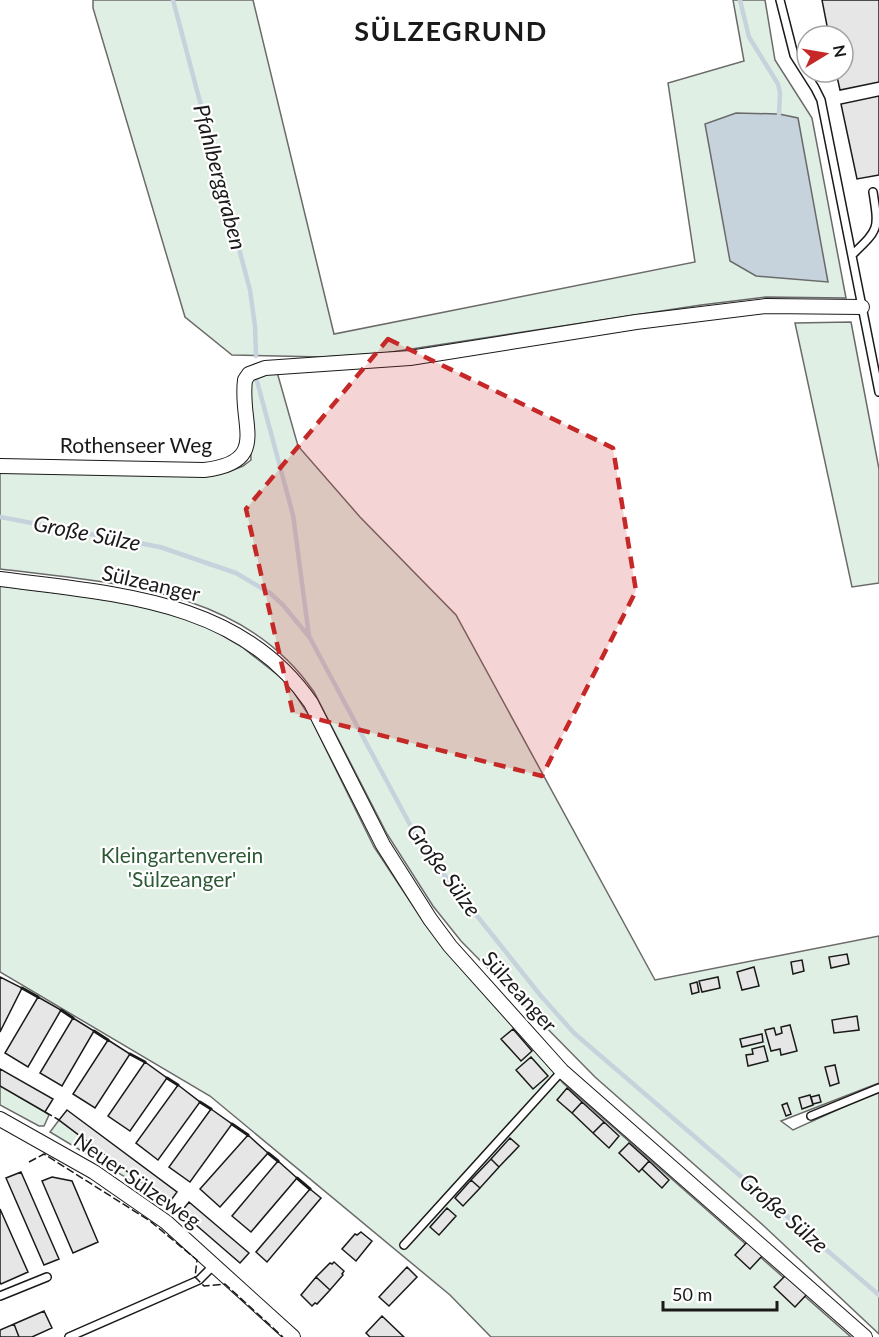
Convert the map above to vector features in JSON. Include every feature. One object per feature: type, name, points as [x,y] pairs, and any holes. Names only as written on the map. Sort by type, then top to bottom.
[{"type":"street","name":"Rothenseer Weg","points":[[0,466],[204,470],[230,464],[241,457],[246,446],[245,380],[249,374],[262,368],[410,358],[636,322],[758,307],[862,307]]},
{"type":"street","name":"Sülzeanger","points":[[0,579],[118,595],[165,605],[211,621],[272,661],[311,704],[383,845],[430,920],[450,946],[562,1071],[865,1337]]},
{"type":"street","name":"Neuer Sülzeweg","points":[[0,1119],[94,1172],[166,1222],[294,1337]]},
{"type":"lane","points":[[780,0],[794,55],[821,100],[879,392]]},
{"type":"lane","points":[[852,255],[872,237],[878,227],[873,192]]},
{"type":"lane","points":[[404,1245],[562,1071]]},
{"type":"lane","points":[[811,1116],[879,1088]]},
{"type":"lane","points":[[69,1337],[199,1280],[214,1265]]},
{"type":"lane","points":[[0,1296],[47,1276]]},
{"type":"highlighted area","points":[[388,339],[613,448],[636,591],[542,776],[293,713],[246,509]]},
{"type":"green space","points":[[93,0],[253,0],[334,334],[695,262],[668,83],[744,61],[733,0],[765,0],[775,60],[812,118],[846,298],[766,297],[385,353],[323,357],[232,355],[185,317],[93,8]]},
{"type":"green space","points":[[851,322],[879,469],[879,583],[852,587],[795,323]]},
{"type":"green space","points":[[277,372],[298,446],[360,517],[456,615],[655,980],[879,936],[879,1083],[781,1121],[793,1130],[879,1091],[879,1334],[765,1227],[595,1077],[461,941],[433,906],[387,834],[314,692],[285,657],[251,631],[214,611],[173,597],[131,587],[0,569],[0,471],[228,472],[251,460],[249,387],[251,382],[260,375]]},
{"type":"green space","name":"Kleingartenverein 'Sülzeanger'","points":[[0,586],[122,601],[163,610],[210,628],[242,647],[279,676],[289,685],[310,717],[374,847],[425,924],[563,1083],[851,1337],[491,1337],[450,1295],[210,1096],[0,972]]},
{"type":"green space","points":[[0,1086],[49,1115],[44,1126],[39,1126],[0,1105]]},
{"type":"green space","points":[[59,1120],[169,1203],[162,1206],[127,1178],[50,1132]]},
{"type":"shaded area","points":[[736,113],[779,114],[798,118],[828,282],[756,276],[730,261],[705,124]]},
{"type":"building","points":[[822,0],[879,0],[879,82],[840,90],[839,84],[855,84],[855,24],[827,24]]},
{"type":"building","points":[[879,96],[879,175],[857,179],[841,104]]},
{"type":"building","points":[[847,954],[849,964],[831,968],[829,957]]},
{"type":"building","points":[[802,960],[804,971],[793,974],[791,962]]},
{"type":"building","points":[[754,967],[759,986],[742,990],[737,972]]},
{"type":"building","points":[[0,977],[22,988],[0,1032]]},
{"type":"building","points":[[718,977],[720,988],[702,992],[699,981]]},
{"type":"building","points":[[697,982],[699,992],[692,994],[690,984]]},
{"type":"building","points":[[38,997],[61,1010],[28,1067],[5,1053]]},
{"type":"building","points":[[857,1016],[859,1030],[834,1033],[832,1020]]},
{"type":"building","points":[[73,1018],[94,1031],[62,1086],[40,1073]]},
{"type":"building","points":[[790,1025],[797,1051],[781,1055],[780,1049],[771,1051],[765,1030],[774,1028],[776,1035],[782,1033],[781,1027]]},
{"type":"building","points":[[513,1029],[532,1051],[521,1061],[501,1039]]},
{"type":"building","points":[[762,1034],[763,1042],[742,1047],[740,1039]]},
{"type":"building","points":[[108,1040],[130,1054],[95,1108],[73,1094]]},
{"type":"building","points":[[764,1046],[768,1061],[748,1066],[746,1055],[753,1054],[752,1049]]},
{"type":"building","points":[[531,1057],[548,1076],[533,1089],[516,1070]]},
{"type":"building","points":[[145,1062],[167,1078],[130,1131],[108,1116]]},
{"type":"building","points":[[835,1065],[839,1083],[830,1086],[825,1067]]},
{"type":"building","points":[[0,1069],[53,1099],[45,1112],[0,1086]]},
{"type":"building","points":[[178,1085],[200,1102],[158,1160],[136,1143]]},
{"type":"building","points":[[567,1088],[582,1102],[572,1113],[557,1100]]},
{"type":"building","points":[[810,1095],[813,1105],[802,1109],[799,1098]]},
{"type":"building","points":[[819,1095],[821,1102],[813,1104],[811,1097]]},
{"type":"building","points":[[582,1102],[604,1122],[593,1133],[572,1113]]},
{"type":"building","points":[[787,1103],[791,1114],[786,1116],[782,1105]]},
{"type":"building","points":[[211,1109],[232,1124],[190,1182],[169,1167]]},
{"type":"building","points":[[67,1110],[177,1192],[169,1203],[59,1120]]},
{"type":"building","points":[[604,1122],[619,1136],[609,1148],[593,1133]]},
{"type":"building","points":[[248,1135],[268,1153],[220,1207],[200,1189]]},
{"type":"building","points":[[510,1138],[519,1146],[499,1167],[491,1159]]},
{"type":"building","points":[[629,1143],[649,1161],[639,1172],[619,1153]]},
{"type":"building","points":[[491,1159],[499,1167],[480,1188],[471,1180]]},
{"type":"building","points":[[278,1161],[297,1178],[251,1232],[232,1216]]},
{"type":"building","points":[[649,1161],[669,1180],[662,1188],[642,1169]]},
{"type":"building","points":[[21,1172],[59,1259],[44,1265],[6,1178]]},
{"type":"building","points":[[52,1177],[72,1181],[98,1242],[73,1253],[42,1181]]},
{"type":"building","points":[[471,1180],[480,1188],[463,1206],[455,1198]]},
{"type":"building","points":[[310,1189],[321,1198],[267,1262],[256,1252]]},
{"type":"building","points":[[189,1202],[249,1253],[240,1263],[181,1212]]},
{"type":"building","points":[[447,1208],[456,1216],[439,1235],[430,1227]]},
{"type":"building","points":[[0,1209],[28,1272],[1,1284],[0,1282]]},
{"type":"building","points":[[361,1232],[372,1241],[356,1261],[342,1249],[355,1234]]},
{"type":"building","points":[[747,1242],[762,1256],[750,1269],[735,1255]]},
{"type":"building","points":[[334,1262],[344,1271],[330,1290],[316,1277]]},
{"type":"building","points":[[407,1267],[417,1277],[389,1306],[379,1297]]},
{"type":"building","points":[[787,1274],[808,1293],[795,1307],[774,1287]]},
{"type":"building","points":[[316,1277],[330,1290],[317,1304],[312,1306],[301,1295]]},
{"type":"building","points":[[44,1311],[52,1328],[32,1337],[19,1337],[14,1324]]},
{"type":"building","points":[[382,1316],[404,1337],[370,1337],[366,1333]]},
{"type":"building","points":[[14,1324],[19,1337],[0,1337],[0,1330]]},
{"type":"waterway","name":"Pfahlberggraben","points":[[173,0],[250,290],[256,356]]},
{"type":"waterway","points":[[740,0],[749,37],[778,84],[779,114]]},
{"type":"waterway","name":"Pfahlberggraben","points":[[257,381],[293,515],[309,636]]},
{"type":"waterway","name":"Große Sülze","points":[[0,517],[160,547],[236,573],[270,593],[310,638],[422,847],[541,996],[574,1033],[879,1295]]},
{"type":"fence","points":[[45,1112],[59,1120]]},
{"type":"fence","points":[[29,1162],[44,1154],[150,1221],[197,1260],[195,1277],[204,1286],[225,1284],[283,1337]]},
{"type":"fence","points":[[169,1203],[181,1212]]},
{"type":"wall","points":[[22,988],[38,997]]},
{"type":"wall","points":[[61,1010],[73,1018]]},
{"type":"wall","points":[[94,1031],[108,1040]]},
{"type":"wall","points":[[130,1054],[145,1062]]},
{"type":"wall","points":[[167,1078],[178,1085]]},
{"type":"wall","points":[[200,1102],[211,1109]]},
{"type":"wall","points":[[232,1124],[248,1135]]},
{"type":"wall","points":[[268,1153],[278,1161]]},
{"type":"wall","points":[[297,1178],[310,1189]]},
{"type":"district","name":"SÜLZEGRUND","points":[[451,32]]}]
